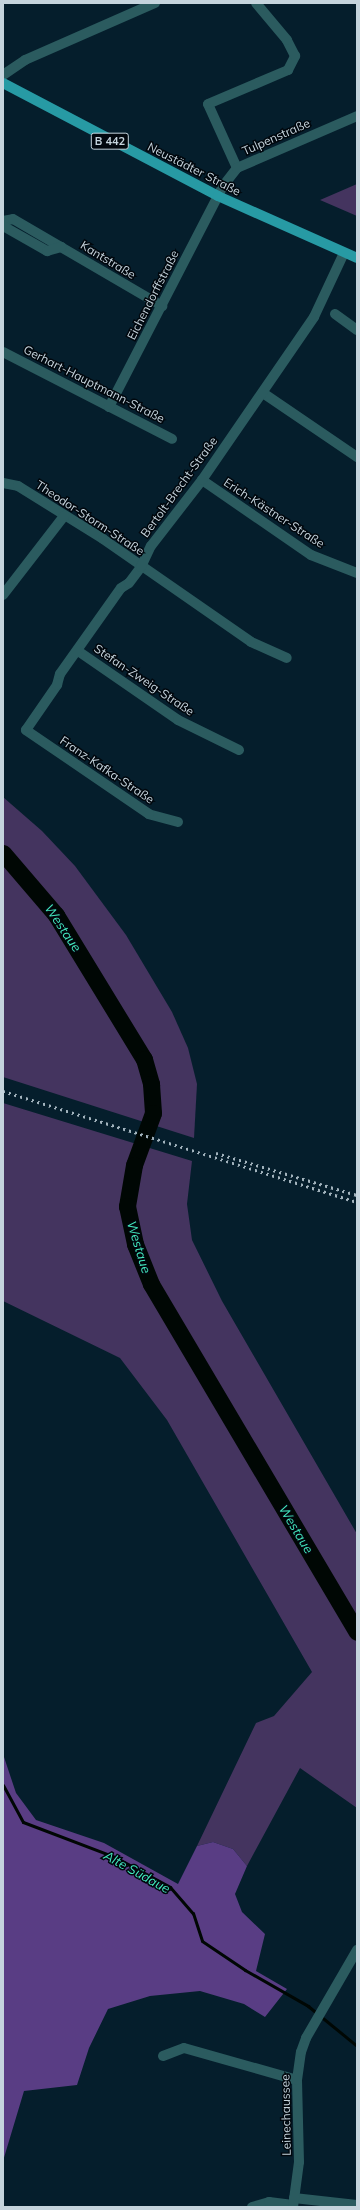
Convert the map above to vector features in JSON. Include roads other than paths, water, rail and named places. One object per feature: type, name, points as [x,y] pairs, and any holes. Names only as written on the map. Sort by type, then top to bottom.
[{"type":"main road","name":"Neustädter Straße","points":[[3,83],[218,196],[357,258]]},
{"type":"street","points":[[3,76],[25,60],[155,3]]},
{"type":"street","points":[[237,168],[208,104],[288,70],[295,56],[287,40],[256,3]]},
{"type":"street","name":"Tulpenstraße","points":[[218,196],[237,168],[357,116]]},
{"type":"street","name":"Eichendorffstraße","points":[[110,407],[218,196]]},
{"type":"street","name":"Kantstraße","points":[[3,221],[13,219],[162,306]]},
{"type":"street","name":"Kantstraße","points":[[3,226],[47,251],[61,247]]},
{"type":"street","name":"Bertolt-Brecht-Straße","points":[[26,730],[57,685],[60,674],[78,651],[121,588],[129,583],[141,567],[151,546],[202,480],[314,317],[344,253]]},
{"type":"street","points":[[335,314],[357,330]]},
{"type":"street","name":"Gerhart-Hauptmann-Straße","points":[[3,352],[172,439]]},
{"type":"street","points":[[263,393],[357,457]]},
{"type":"street","name":"Erich-Kästner-Straße","points":[[202,480],[311,555],[357,573]]},
{"type":"street","name":"Theodor-Storm-Straße","points":[[3,483],[18,486],[251,642],[287,658]]},
{"type":"street","points":[[3,595],[64,516]]},
{"type":"street","name":"Stefan-Zweig-Straße","points":[[78,651],[173,717],[204,735],[239,750]]},
{"type":"street","name":"Franz-Kafka-Straße","points":[[26,730],[149,814],[178,822]]},
{"type":"street","name":"Leinechaussee","points":[[293,2203],[299,2162],[297,2080],[301,2052],[310,2030],[356,1952]]},
{"type":"street","points":[[163,2056],[184,2048],[297,2080]]},
{"type":"street","points":[[252,2207],[269,2202],[357,2204]]},
{"type":"waterway","name":"Westaue","points":[[3,853],[56,915],[144,1059],[151,1084],[153,1113],[134,1165],[127,1206],[135,1244],[151,1284],[357,1632]]},
{"type":"waterway","name":"Alte Südaue","points":[[3,1785],[23,1822],[115,1857],[170,1887],[193,1913],[202,1941],[245,1970],[308,2006],[357,2046]]},
{"type":"railway","points":[[3,1091],[357,1202]]},
{"type":"railway","points":[[216,1153],[357,1195]]}]
